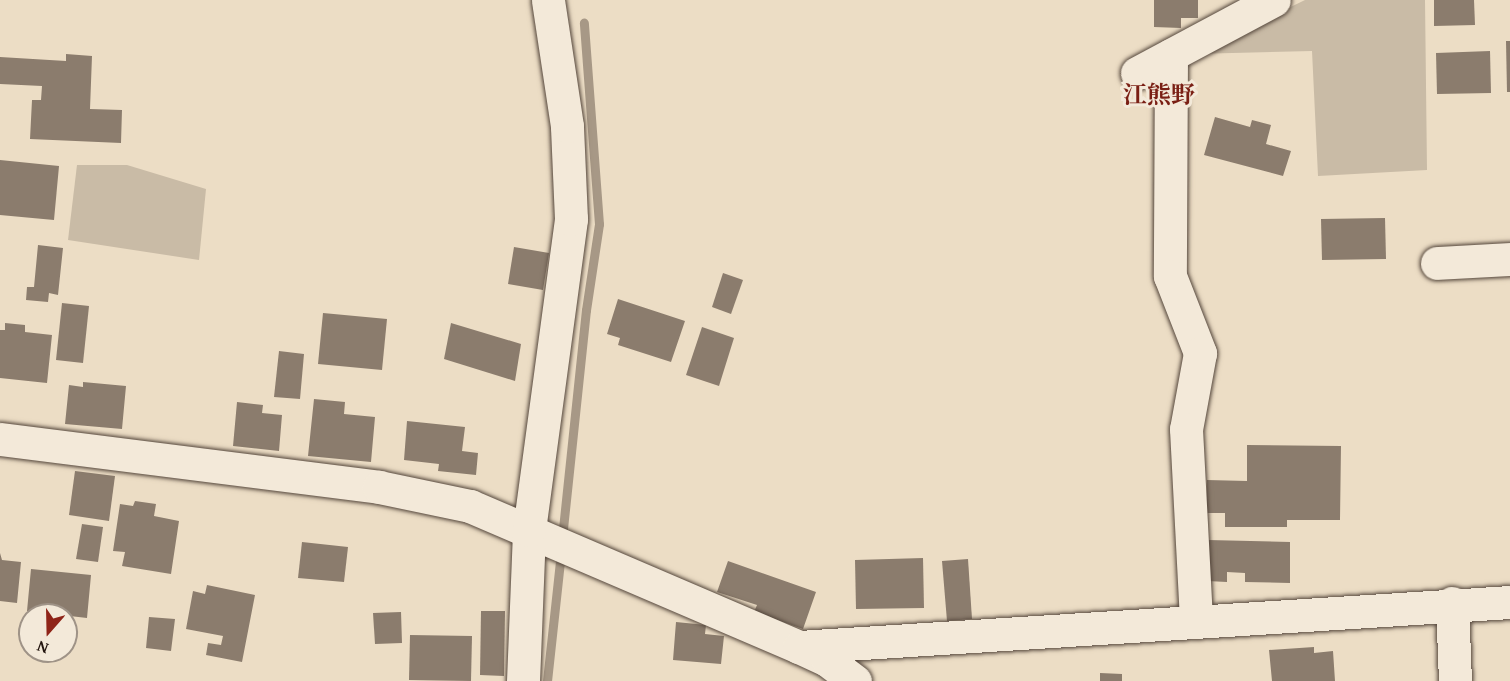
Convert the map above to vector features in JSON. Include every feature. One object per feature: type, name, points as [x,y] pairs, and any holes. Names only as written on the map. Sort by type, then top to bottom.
[{"type":"street","points":[[523,681],[571,219],[567,126],[548,0]]},
{"type":"street","points":[[1137,73],[1274,0]]},
{"type":"street","points":[[1171,55],[1170,276],[1200,353],[1186,429],[1196,620]]},
{"type":"street","points":[[1437,263],[1510,259]]},
{"type":"street","points":[[0,439],[379,487],[470,506],[580,550],[799,647],[827,660],[855,681]]},
{"type":"street","points":[[799,647],[1452,603],[1510,602]]},
{"type":"street","points":[[1452,603],[1455,681]]},
{"type":"shaded area","points":[[1305,0],[1425,0],[1427,170],[1318,176],[1312,51],[1193,54]]},
{"type":"shaded area","points":[[77,165],[127,165],[206,189],[199,260],[68,240]]},
{"type":"building","points":[[1154,0],[1198,0],[1198,18],[1181,18],[1181,28],[1154,27]]},
{"type":"building","points":[[1434,0],[1474,0],[1475,25],[1434,26]]},
{"type":"building","points":[[1506,41],[1510,41],[1510,92],[1507,92]]},
{"type":"building","points":[[1490,51],[1491,93],[1437,94],[1436,53]]},
{"type":"building","points":[[66,54],[92,56],[90,109],[122,110],[121,143],[30,139],[32,100],[41,100],[42,86],[0,84],[0,57],[66,61]]},
{"type":"building","points":[[1215,117],[1250,127],[1252,120],[1271,125],[1266,144],[1291,151],[1283,176],[1204,155]]},
{"type":"building","points":[[0,160],[59,166],[54,220],[0,215]]},
{"type":"building","points":[[1385,218],[1386,259],[1322,260],[1321,219]]},
{"type":"building","points":[[38,245],[63,248],[58,295],[49,293],[48,302],[26,300],[27,287],[34,287]]},
{"type":"building","points":[[514,247],[549,253],[543,290],[508,284]]},
{"type":"building","points":[[723,273],[743,280],[731,314],[712,307]]},
{"type":"building","points":[[618,299],[685,321],[671,362],[618,345],[620,338],[607,334]]},
{"type":"building","points":[[62,303],[89,306],[83,363],[56,360]]},
{"type":"building","points":[[323,313],[387,319],[382,370],[318,364]]},
{"type":"building","points":[[5,323],[25,325],[25,332],[52,335],[47,383],[0,378],[0,330],[5,330]]},
{"type":"building","points":[[451,323],[521,344],[515,381],[444,359]]},
{"type":"building","points":[[702,327],[734,338],[719,386],[686,375]]},
{"type":"building","points":[[279,351],[304,354],[300,399],[274,397]]},
{"type":"building","points":[[83,382],[126,386],[122,429],[65,424],[69,385],[83,387]]},
{"type":"building","points":[[314,399],[345,402],[344,414],[375,417],[371,462],[308,456]]},
{"type":"building","points":[[237,402],[263,405],[262,413],[282,415],[279,451],[233,446]]},
{"type":"building","points":[[407,421],[465,427],[462,451],[478,453],[476,475],[438,471],[439,464],[404,460]]},
{"type":"building","points":[[1247,445],[1341,446],[1340,520],[1287,520],[1287,527],[1225,527],[1225,513],[1206,513],[1207,480],[1247,481]]},
{"type":"building","points":[[75,471],[115,476],[109,521],[69,515]]},
{"type":"building","points":[[135,501],[156,504],[154,516],[179,521],[171,574],[122,566],[125,552],[113,551],[120,504],[133,506]]},
{"type":"building","points":[[82,524],[103,527],[98,562],[76,559]]},
{"type":"building","points":[[1208,540],[1290,542],[1290,583],[1245,582],[1245,573],[1227,572],[1227,582],[1207,581]]},
{"type":"building","points":[[302,542],[348,547],[344,582],[298,578]]},
{"type":"building","points":[[0,553],[2,560],[21,562],[17,603],[0,601]]},
{"type":"building","points":[[923,558],[924,608],[856,609],[855,560]]},
{"type":"building","points":[[968,559],[972,619],[947,621],[942,561]]},
{"type":"building","points":[[728,561],[816,592],[803,629],[754,612],[757,605],[717,592]]},
{"type":"building","points":[[31,569],[91,575],[87,618],[78,617],[78,603],[28,603]]},
{"type":"building","points":[[207,585],[255,595],[242,662],[206,655],[208,643],[221,645],[223,636],[186,629],[193,591],[205,594]]},
{"type":"building","points":[[481,611],[505,611],[504,676],[480,675]]},
{"type":"building","points":[[401,612],[402,643],[375,644],[373,613]]},
{"type":"building","points":[[149,617],[175,619],[171,651],[146,648]]},
{"type":"building","points":[[676,622],[706,625],[705,634],[724,636],[721,664],[673,660]]},
{"type":"building","points":[[410,635],[472,636],[471,681],[409,680]]},
{"type":"building","points":[[1314,647],[1314,653],[1333,651],[1335,681],[1272,681],[1269,650]]},
{"type":"building","points":[[1100,673],[1122,674],[1122,681],[1100,681]]},
{"type":"waterway","points":[[562,538],[586,310],[599,224],[584,23]]},
{"type":"waterway","points":[[547,681],[561,552]]},
{"type":"district","name":"江熊野","points":[[1159,95]]}]
